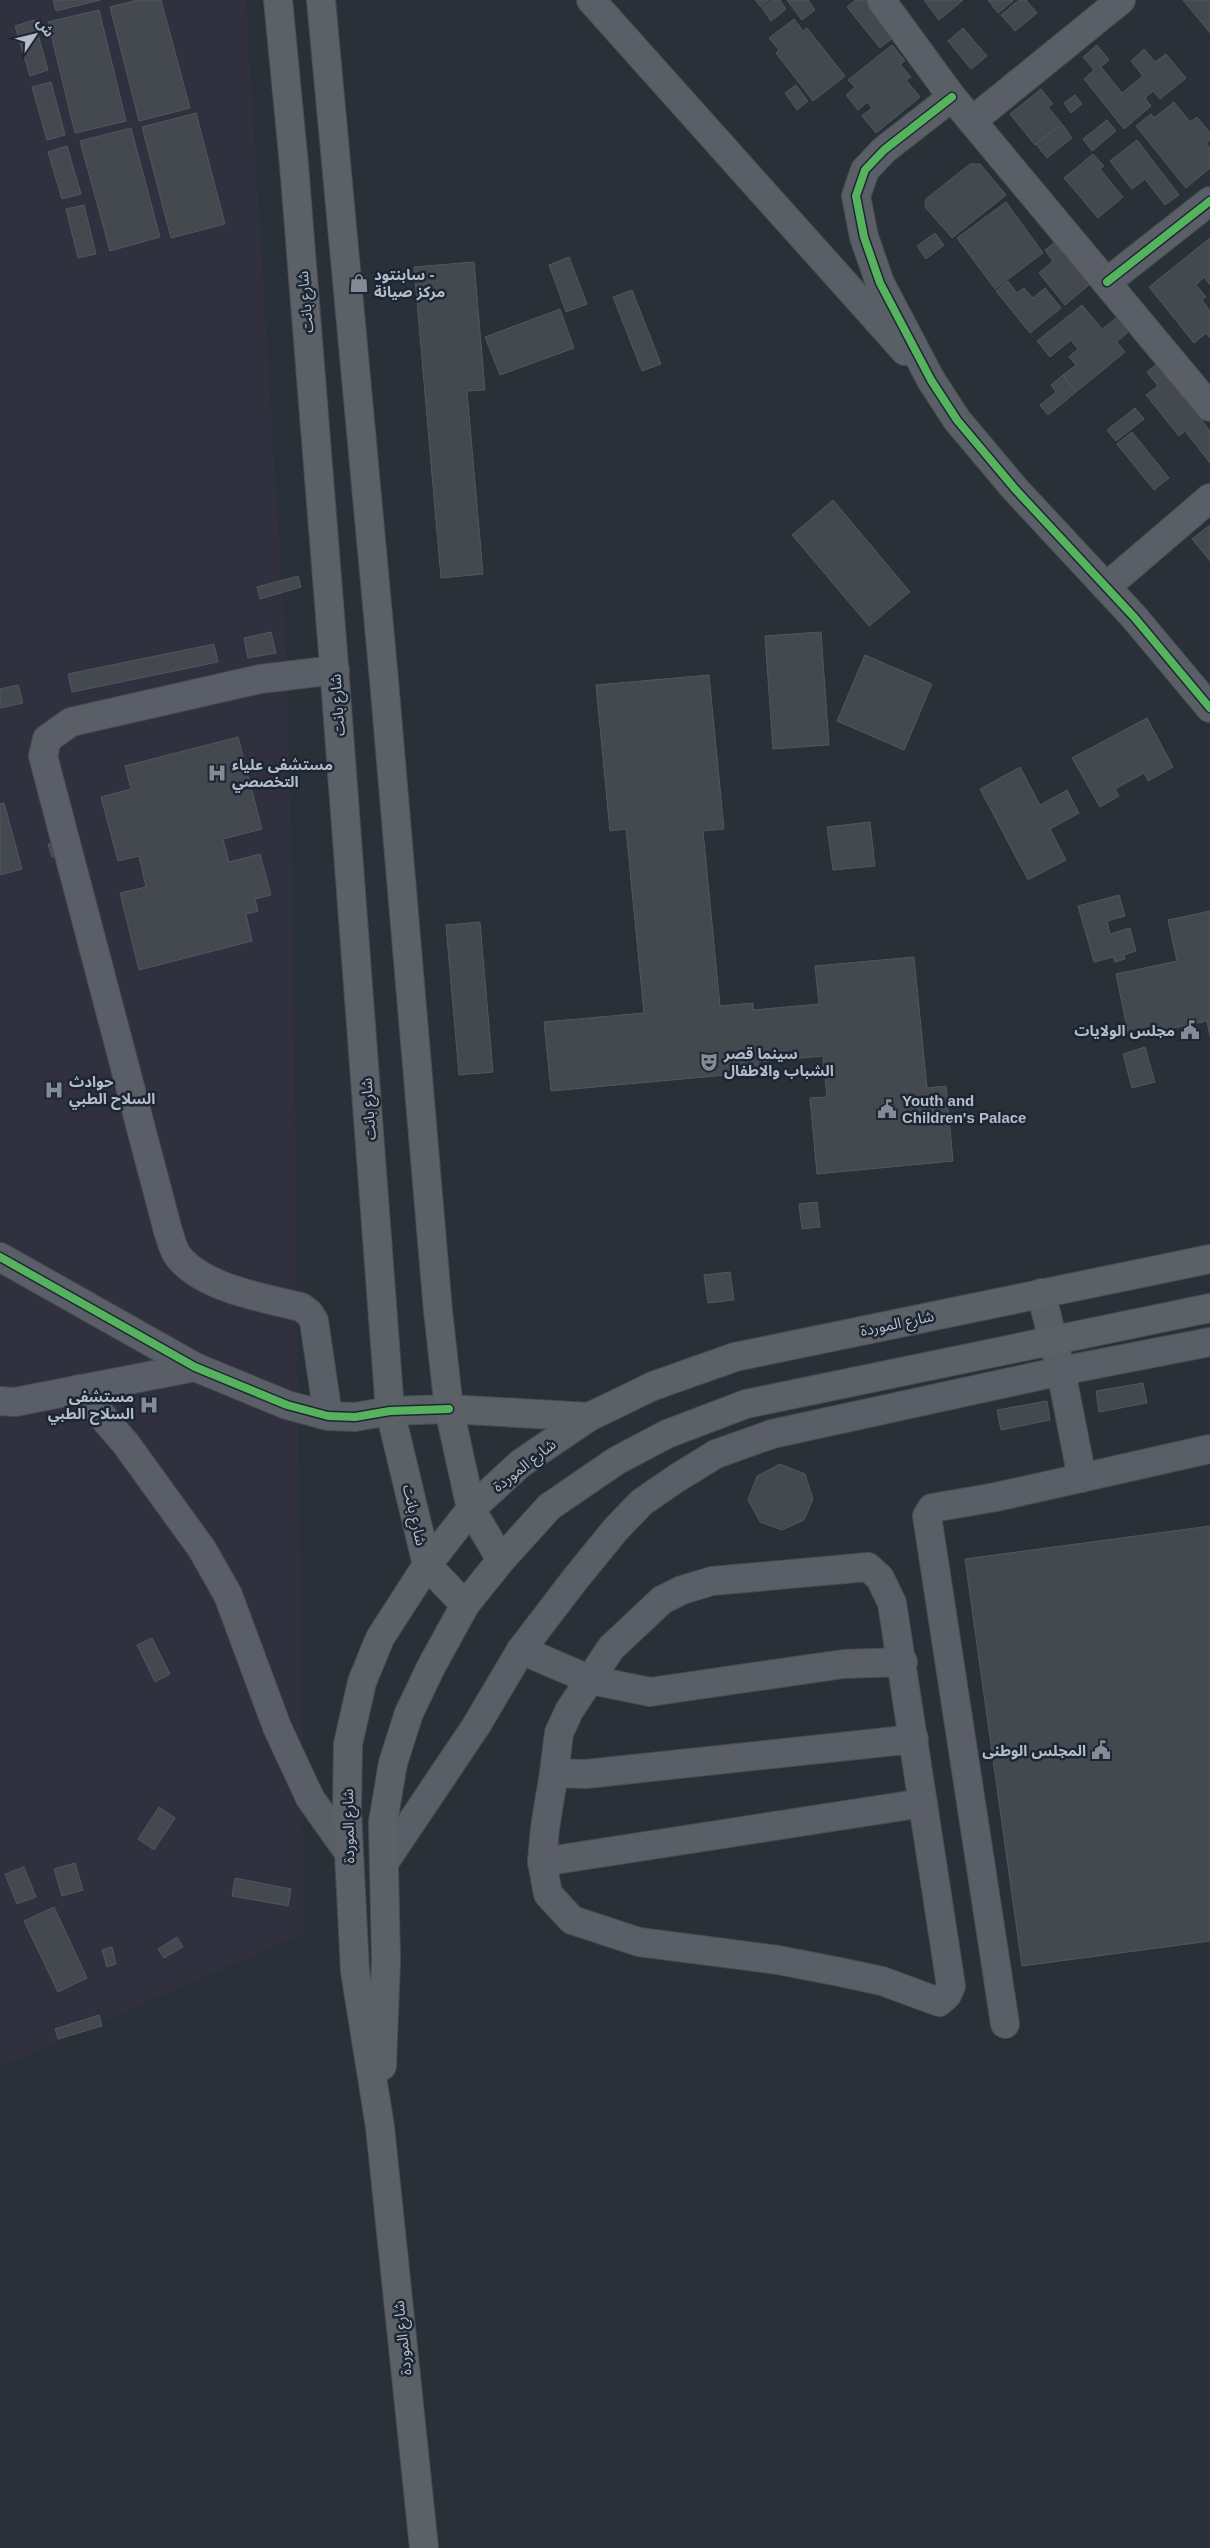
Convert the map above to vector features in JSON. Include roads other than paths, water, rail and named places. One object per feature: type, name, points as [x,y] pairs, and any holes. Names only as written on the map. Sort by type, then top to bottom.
[{"type":"main road","name":"شارع بانت","points":[[278,0],[294,164],[335,670],[390,1411],[427,1564],[465,1605]]},
{"type":"main road","points":[[321,0],[384,689],[437,1301],[449,1410],[471,1509],[501,1560]]},
{"type":"main road","name":"شارع الموردة","points":[[424,2548],[380,2127],[355,1972],[349,1853],[347,1809],[348,1744],[362,1682],[380,1638],[427,1564],[471,1509],[521,1463],[589,1418],[653,1386],[735,1357],[1210,1259]]},
{"type":"main road","name":"شارع الموردة","points":[[380,2127],[386,1960],[383,1822],[393,1763],[409,1713],[431,1667],[465,1605],[501,1560],[549,1507],[616,1460],[667,1434],[746,1404],[1210,1308]]},
{"type":"main road","points":[[449,1410],[589,1418]]},
{"type":"street","points":[[591,0],[931,380]]},
{"type":"street","points":[[881,0],[952,97],[1210,407]]},
{"type":"street","points":[[972,121],[1121,0]]},
{"type":"street","points":[[952,97],[884,150],[865,170],[856,196],[864,237],[880,283],[931,380],[957,420],[1210,708]]},
{"type":"street","points":[[1107,282],[1210,200]]},
{"type":"street","points":[[1106,588],[1210,498]]},
{"type":"street","points":[[328,1416],[314,1321],[309,1312],[301,1307],[220,1284],[193,1271],[177,1255],[168,1232],[43,756],[47,738],[70,722],[260,679],[335,670]]},
{"type":"street","points":[[0,1257],[195,1367],[287,1405],[328,1416],[355,1417],[390,1411],[449,1410]]},
{"type":"street","points":[[1041,1293],[1061,1371],[1082,1478]]},
{"type":"street","points":[[384,1863],[471,1734],[521,1650],[616,1529],[642,1502],[716,1454],[772,1434],[1061,1371],[1210,1342]]},
{"type":"street","points":[[0,1401],[15,1402],[195,1367]]},
{"type":"street","points":[[79,1389],[126,1444],[202,1548],[228,1596],[277,1727],[310,1798],[349,1853]]},
{"type":"street","points":[[1005,2024],[927,1516],[932,1508],[996,1498],[1210,1449]]},
{"type":"street","points":[[868,1568],[880,1578],[892,1603],[903,1662],[951,1986],[947,1995],[938,2002],[882,1982],[857,1976],[778,1960],[639,1942],[572,1920],[548,1894],[542,1862],[559,1733],[569,1712],[591,1680],[610,1648],[628,1629],[662,1600],[682,1590],[712,1581],[868,1568]]},
{"type":"street","points":[[521,1650],[591,1680],[650,1692],[843,1664],[903,1662]]},
{"type":"street","points":[[554,1773],[586,1774],[914,1739]]},
{"type":"street","points":[[542,1862],[923,1803]]},
{"type":"place","name":"سابنتود - مركز صيانة","points":[[359,283]]},
{"type":"place","name":"مستشفى علياء التخصصي","points":[[217,773]]},
{"type":"place","name":"مجلس الولايات","points":[[1190,1030]]},
{"type":"place","name":"سينما قصر الشباب والاطفال","points":[[709,1062]]},
{"type":"place","name":"حوادث السلاح الطبي","points":[[54,1090]]},
{"type":"place","name":"Youth and Children's Palace","points":[[887,1109]]},
{"type":"place","name":"مستشفى السلاح الطبي","points":[[149,1405]]},
{"type":"place","name":"المجلس الوطنى","points":[[1101,1750]]}]
